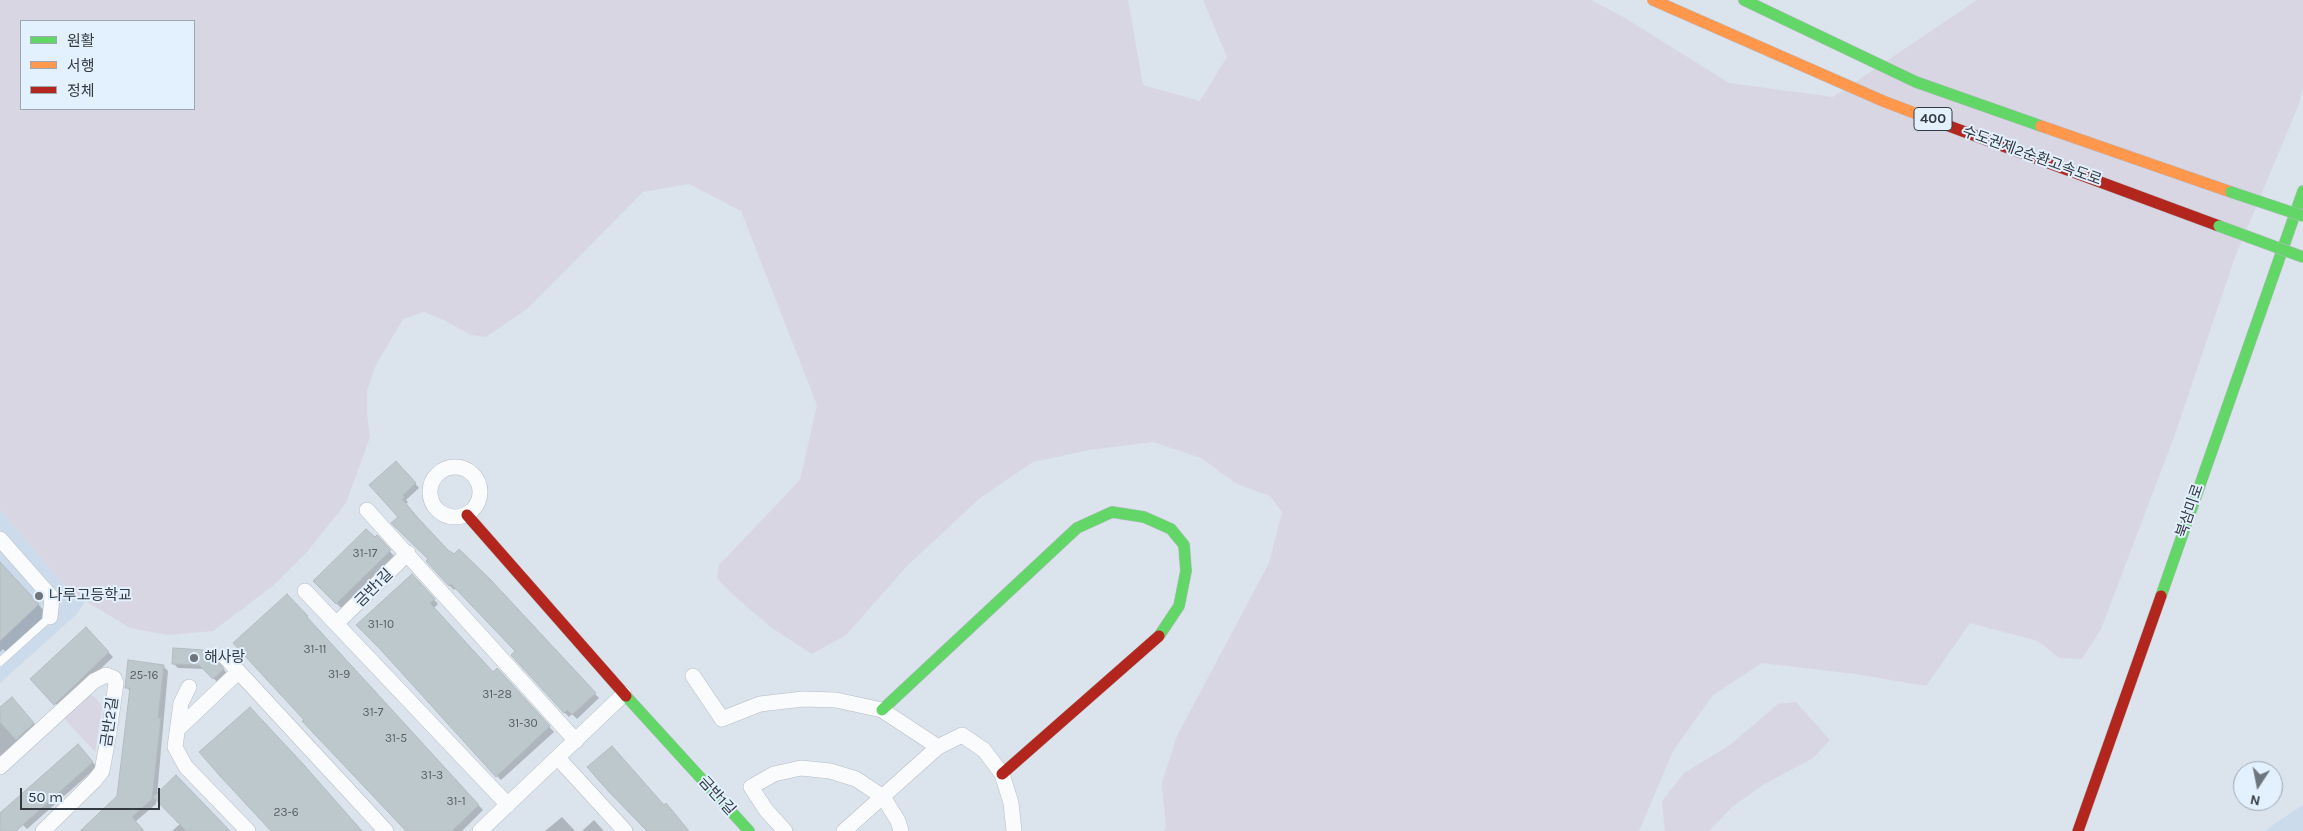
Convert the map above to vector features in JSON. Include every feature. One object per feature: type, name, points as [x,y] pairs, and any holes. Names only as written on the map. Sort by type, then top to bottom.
[{"type":"main road","name":"수도권제2순환고속도로","points":[[1653,0],[1883,101],[2303,257]]},
{"type":"main road","name":"수도권제2순환고속도로","points":[[1744,0],[1916,82],[2303,216]]},
{"type":"main road","name":"북삼미로","points":[[2078,831],[2303,191]]},
{"type":"main road","points":[[882,710],[1077,528],[1112,512],[1144,517],[1171,529],[1184,546],[1186,572],[1179,606],[1157,638],[1002,774]]},
{"type":"main road","name":"금반1길","points":[[467,514],[624,694],[749,831]]},
{"type":"street","points":[[367,510],[576,740]]},
{"type":"street","points":[[0,539],[52,598],[50,618]]},
{"type":"street","name":"금반1길","points":[[337,623],[408,553]]},
{"type":"street","points":[[305,590],[508,805]]},
{"type":"street","points":[[226,658],[386,831]]},
{"type":"street","points":[[178,728],[238,672]]},
{"type":"street","name":"금반2길","points":[[0,767],[94,681],[106,675],[114,678],[116,683],[110,733],[102,771],[43,831]]},
{"type":"street","points":[[693,676],[722,719],[760,704],[803,699],[836,700],[882,710],[938,747]]},
{"type":"street","points":[[189,687],[181,703],[175,747],[186,767],[248,831]]},
{"type":"street","points":[[480,831],[624,694]]},
{"type":"street","points":[[844,831],[938,747],[962,735],[984,750],[1002,774],[1011,803],[1014,831]]},
{"type":"street","points":[[558,758],[625,831]]},
{"type":"street","points":[[785,831],[766,810],[752,787],[774,774],[802,768],[830,771],[856,778],[883,797],[898,820],[901,831]]},
{"type":"lane","points":[[0,662],[50,618]]},
{"type":"shaded area","points":[[0,0],[1128,0],[1143,85],[1200,101],[1227,57],[1203,0],[1591,0],[1625,18],[1729,83],[1833,97],[1977,0],[2303,0],[2303,87],[2299,104],[2235,257],[2174,437],[2101,629],[2082,659],[2059,658],[2038,641],[1970,623],[1926,686],[1855,674],[1762,663],[1713,695],[1673,751],[1639,831],[1164,831],[1166,828],[1162,783],[1177,736],[1269,563],[1282,512],[1270,496],[1237,484],[1201,458],[1153,442],[1089,450],[1033,462],[980,498],[907,566],[846,635],[812,654],[772,628],[732,594],[717,578],[719,565],[800,480],[817,405],[741,211],[689,184],[643,192],[527,309],[486,337],[471,335],[444,320],[424,312],[403,319],[375,367],[367,391],[370,437],[346,503],[307,552],[274,585],[213,631],[168,635],[130,628],[69,591],[0,509]]},
{"type":"shaded area","name":"나루고등학교","points":[[0,509],[69,591],[86,600],[77,614],[0,683]]},
{"type":"shaded area","points":[[89,695],[95,697],[102,707],[95,752],[64,718]]},
{"type":"shaded area","points":[[1796,702],[1830,740],[1813,758],[1763,785],[1732,807],[1709,831],[1665,831],[1662,801],[1684,773],[1730,745],[1778,704]]},
{"type":"shaded area","points":[[2303,805],[2303,831],[2266,831],[2274,824]]},
{"type":"building","points":[[396,461],[416,483],[403,495],[405,497],[402,499],[418,518],[448,550],[454,554],[459,549],[490,579],[596,693],[572,715],[567,710],[564,713],[511,655],[515,651],[451,584],[449,586],[426,561],[428,559],[391,523],[398,517],[369,485]]},
{"type":"building","points":[[366,529],[375,537],[377,535],[391,550],[336,604],[313,581]]},
{"type":"building","name":"나루고등학교","points":[[0,562],[39,604],[0,641]]},
{"type":"building","points":[[412,574],[435,599],[430,603],[493,672],[497,668],[550,726],[496,777],[356,625]]},
{"type":"building","points":[[287,594],[479,805],[452,831],[406,831],[302,721],[304,720],[233,643]]},
{"type":"building","points":[[86,627],[109,652],[54,705],[30,679]]},
{"type":"building","name":"해사랑","points":[[173,648],[203,650],[217,656],[217,661],[224,669],[213,679],[199,665],[172,664]]},
{"type":"building","points":[[128,660],[164,665],[158,718],[161,718],[152,799],[132,817],[144,831],[80,831],[117,796],[130,688],[125,688]]},
{"type":"building","points":[[12,697],[34,723],[16,740],[0,722],[0,707]]},
{"type":"building","points":[[250,707],[362,831],[271,831],[220,776],[199,752]]},
{"type":"building","points":[[78,744],[93,762],[16,831],[0,831],[0,813]]},
{"type":"building","points":[[612,746],[664,805],[666,803],[689,831],[647,831],[609,792],[587,767]]},
{"type":"building","points":[[176,775],[230,831],[186,831],[153,797]]},
{"type":"traffic: fast","points":[[1744,0],[1916,82],[2041,126]]},
{"type":"traffic: fast","points":[[2161,596],[2303,191]]},
{"type":"traffic: fast","points":[[2231,192],[2303,216]]},
{"type":"traffic: fast","points":[[2219,226],[2303,257]]},
{"type":"traffic: fast","points":[[882,710],[1077,528],[1112,512],[1144,517],[1171,529],[1184,545],[1186,571],[1179,606],[1159,636]]},
{"type":"traffic: fast","points":[[626,696],[749,831]]},
{"type":"traffic: slow","points":[[1653,0],[1883,101],[1930,119]]},
{"type":"traffic: slow","points":[[2041,126],[2231,192]]},
{"type":"traffic: jam","points":[[1930,119],[2219,226]]},
{"type":"traffic: jam","points":[[467,515],[626,696]]},
{"type":"traffic: jam","points":[[2078,831],[2161,596]]},
{"type":"traffic: jam","points":[[1002,774],[1159,636]]},
{"type":"place","name":"나루고등학교","points":[[39,596]]},
{"type":"place","name":"해사랑","points":[[194,658]]}]
